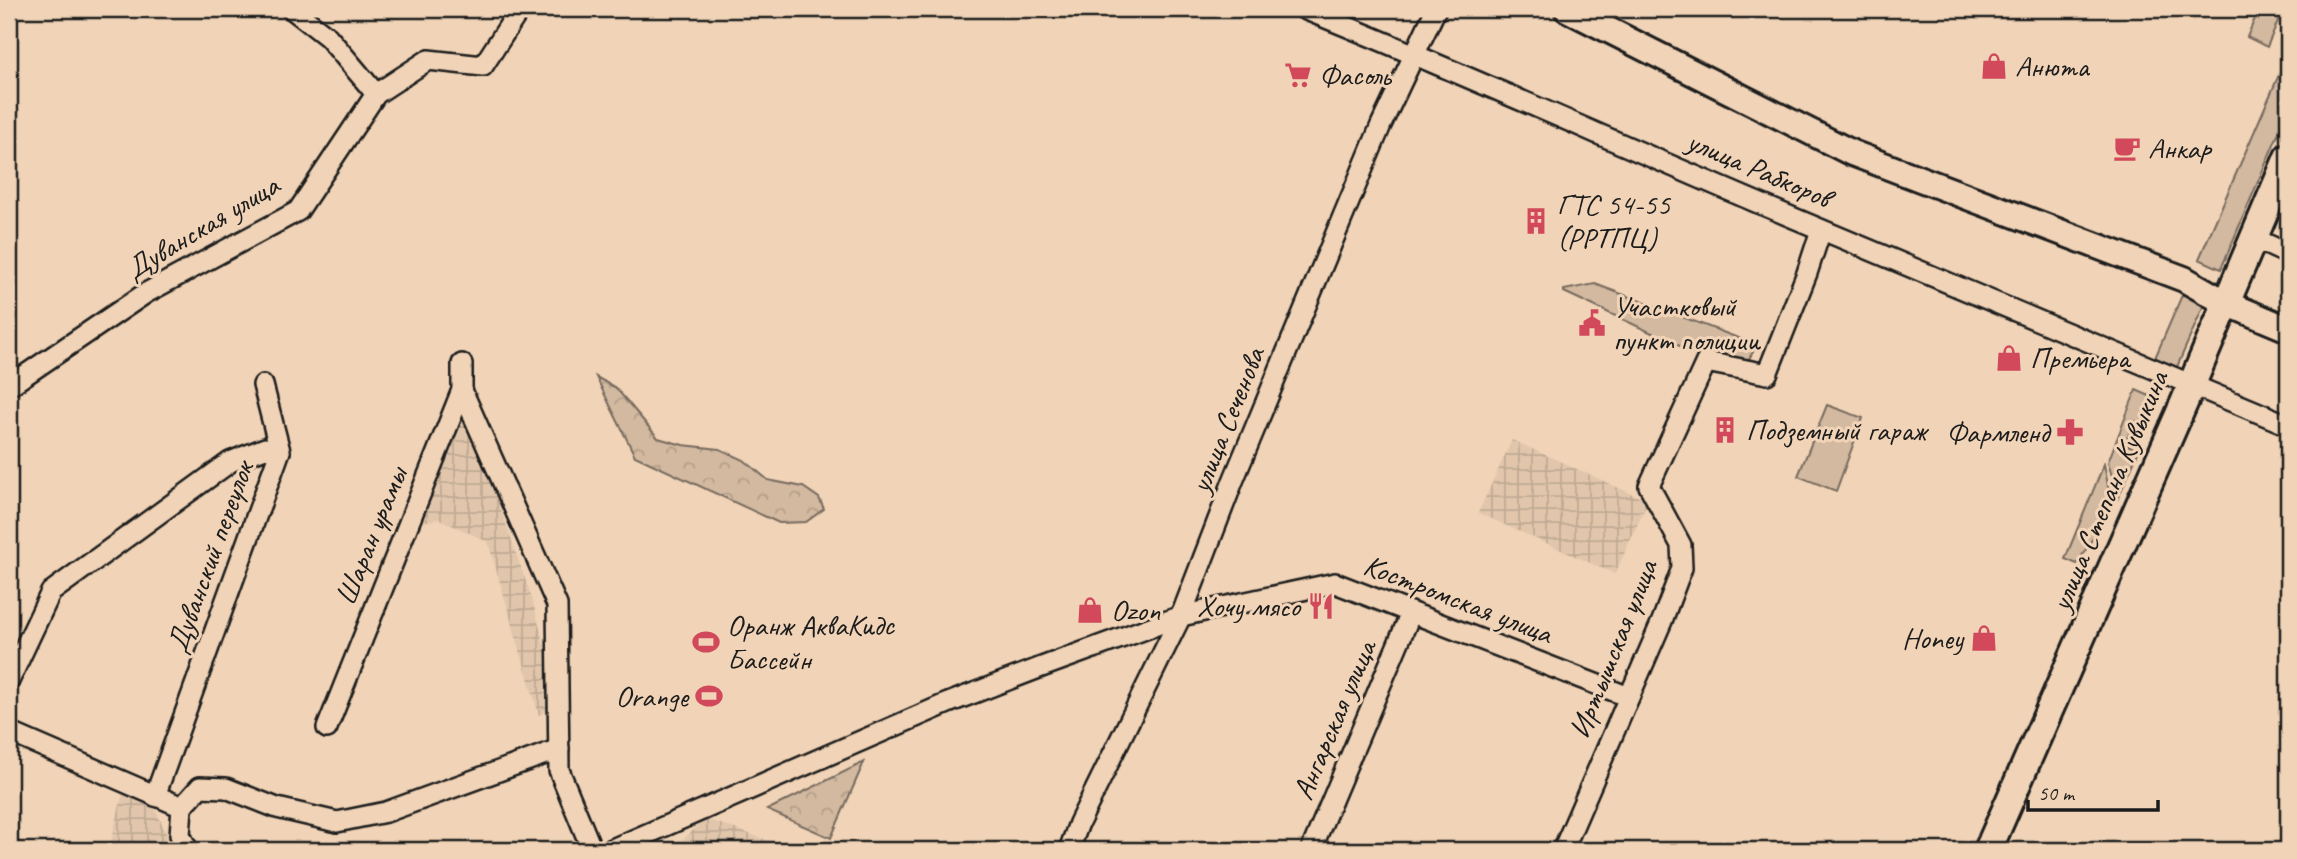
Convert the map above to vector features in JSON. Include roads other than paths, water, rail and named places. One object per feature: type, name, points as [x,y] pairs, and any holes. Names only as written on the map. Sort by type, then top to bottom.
[{"type":"main road","name":"улица Степана Кувыкина","points":[[1988,850],[2288,157]]},
{"type":"street","points":[[292,9],[328,37],[376,94]]},
{"type":"street","name":"Дуванская улица","points":[[9,386],[146,293],[298,211],[376,94],[428,60],[483,66],[520,9]]},
{"type":"street","name":"улица Рабкоров","points":[[1304,9],[1821,230],[2288,425]]},
{"type":"street","name":"улица Сеченова","points":[[1069,850],[1079,823],[1181,616],[1233,481],[1381,125],[1436,9]]},
{"type":"street","name":"улица Рабкоров","points":[[1567,9],[1852,153],[2184,279],[2226,303],[2288,329]]},
{"type":"street","name":"Иртышская улица","points":[[1563,850],[1662,621],[1682,568],[1681,545],[1649,486],[1706,362],[1767,374],[1821,230]]},
{"type":"street","points":[[2253,238],[2288,254]]},
{"type":"street","name":"Шаран урамы","points":[[327,728],[462,390],[462,364]]},
{"type":"street","points":[[263,385],[280,451]]},
{"type":"street","points":[[462,390],[557,605],[559,770],[592,850]]},
{"type":"street","name":"Дуванский переулок","points":[[9,681],[51,592],[230,462],[265,448],[280,451],[155,796]]},
{"type":"street","name":"Костромская улица","points":[[610,850],[948,703],[1181,616],[1335,583],[1629,697]]},
{"type":"street","name":"Ангарская улица","points":[[1311,850],[1411,613]]},
{"type":"street","points":[[9,732],[182,807]]},
{"type":"street","points":[[188,850],[180,835],[182,807],[200,787],[226,788],[277,808],[337,822],[386,812],[559,749]]},
{"type":"place","name":"Анюта","points":[[1994,66]]},
{"type":"place","name":"Фасоль","points":[[1298,75]]},
{"type":"place","name":"Анкар","points":[[2127,148]]},
{"type":"place","name":"ГТС 54-55 (РРТПЦ)","points":[[1536,221]]},
{"type":"place","name":"Участковый пункт полиции","points":[[1592,323]]},
{"type":"place","name":"Премьера","points":[[2009,358]]},
{"type":"place","name":"Подземный гараж","points":[[1725,430]]},
{"type":"place","name":"Фармленд","points":[[2070,432]]},
{"type":"place","name":"Хочу мясо","points":[[1321,606]]},
{"type":"place","name":"Ozon","points":[[1090,610]]},
{"type":"place","name":"Honey","points":[[1984,638]]},
{"type":"place","name":"Оранж АкваКидс Бассейн","points":[[706,642]]},
{"type":"place","name":"Orange","points":[[709,696]]}]
